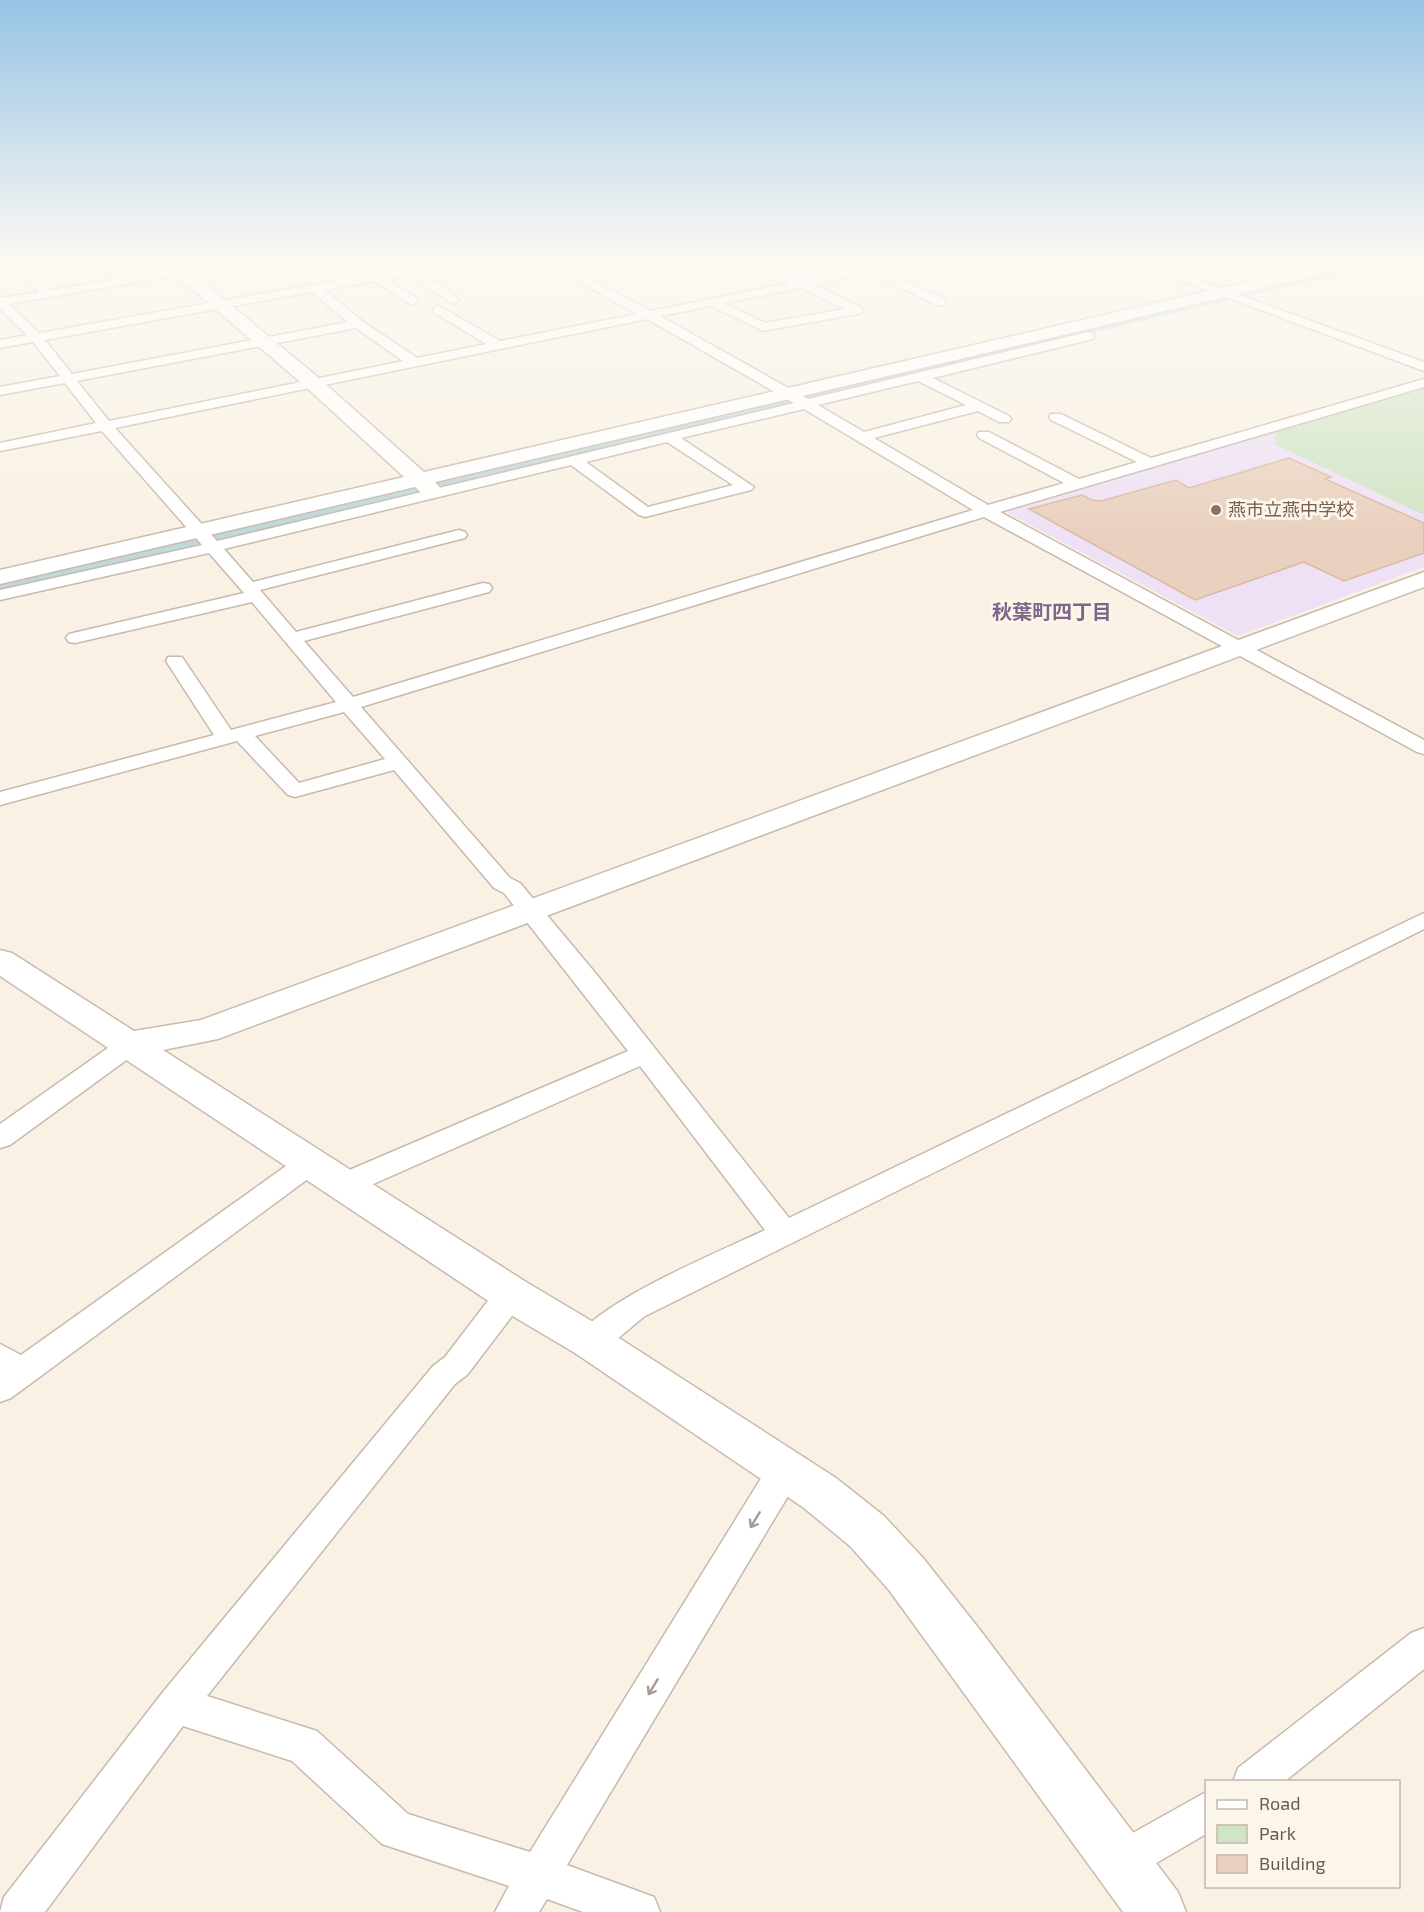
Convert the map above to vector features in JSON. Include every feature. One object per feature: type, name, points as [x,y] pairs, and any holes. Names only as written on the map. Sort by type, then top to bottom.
[{"type":"street","points":[[48,351],[105,425],[293,638],[502,883],[512,888],[785,1234]]},
{"type":"street","points":[[0,391],[213,351]]},
{"type":"street","points":[[274,351],[428,486]]},
{"type":"street","points":[[398,351],[415,363]]},
{"type":"street","points":[[0,447],[472,351]]},
{"type":"street","points":[[713,351],[986,511],[1424,748]]},
{"type":"street","points":[[0,595],[206,538],[1001,351]]},
{"type":"street","points":[[428,486],[574,460],[669,437],[796,399],[921,377],[1013,351]]},
{"type":"street","points":[[1381,351],[1424,367]]},
{"type":"street","points":[[921,377],[1004,420]]},
{"type":"street","points":[[0,799],[350,704],[986,511],[1424,383]]},
{"type":"street","points":[[862,437],[977,407]]},
{"type":"street","points":[[1056,417],[1150,463]]},
{"type":"street","points":[[984,435],[1077,484]]},
{"type":"street","points":[[574,460],[645,512],[746,487],[669,437]]},
{"type":"street","points":[[75,638],[459,536]]},
{"type":"street","points":[[0,577],[206,538]]},
{"type":"street","points":[[0,1138],[130,1044],[206,1031],[1424,579]]},
{"type":"street","points":[[293,638],[483,588]]},
{"type":"street","points":[[175,661],[234,735],[296,791],[399,762]]},
{"type":"street","points":[[590,1341],[634,1307],[1424,920]]},
{"type":"street","points":[[0,961],[511,1294],[590,1341],[820,1493],[867,1531],[906,1574],[1158,1912]]},
{"type":"street","points":[[7,1372],[327,1174],[645,1054]]},
{"type":"street","points":[[19,1912],[176,1705],[444,1375],[456,1366],[511,1294]]},
{"type":"street","points":[[516,1912],[785,1470]]},
{"type":"street","points":[[1255,1780],[1424,1646]]},
{"type":"street","points":[[176,1705],[303,1745],[396,1830],[538,1875],[639,1912]]},
{"type":"street","points":[[1120,1862],[1205,1813]]},
{"type":"shaded area","name":"燕市立燕中学校","points":[[1424,387],[1424,567],[1238,636],[1008,513],[1007,508]]},
{"type":"green space","points":[[1424,387],[1424,515],[1274,444],[1277,430]]},
{"type":"building","points":[[1289,458],[1331,477],[1325,479],[1424,523],[1424,553],[1344,581],[1304,562],[1195,600],[1029,509],[1082,495],[1101,501],[1176,480],[1189,488]]},
{"type":"waterway","points":[[0,585],[994,351]]},
{"type":"place","name":"燕市立燕中学校","points":[[1216,510]]},
{"type":"district","name":"秋葉町四丁目","points":[[1052,612]]}]
